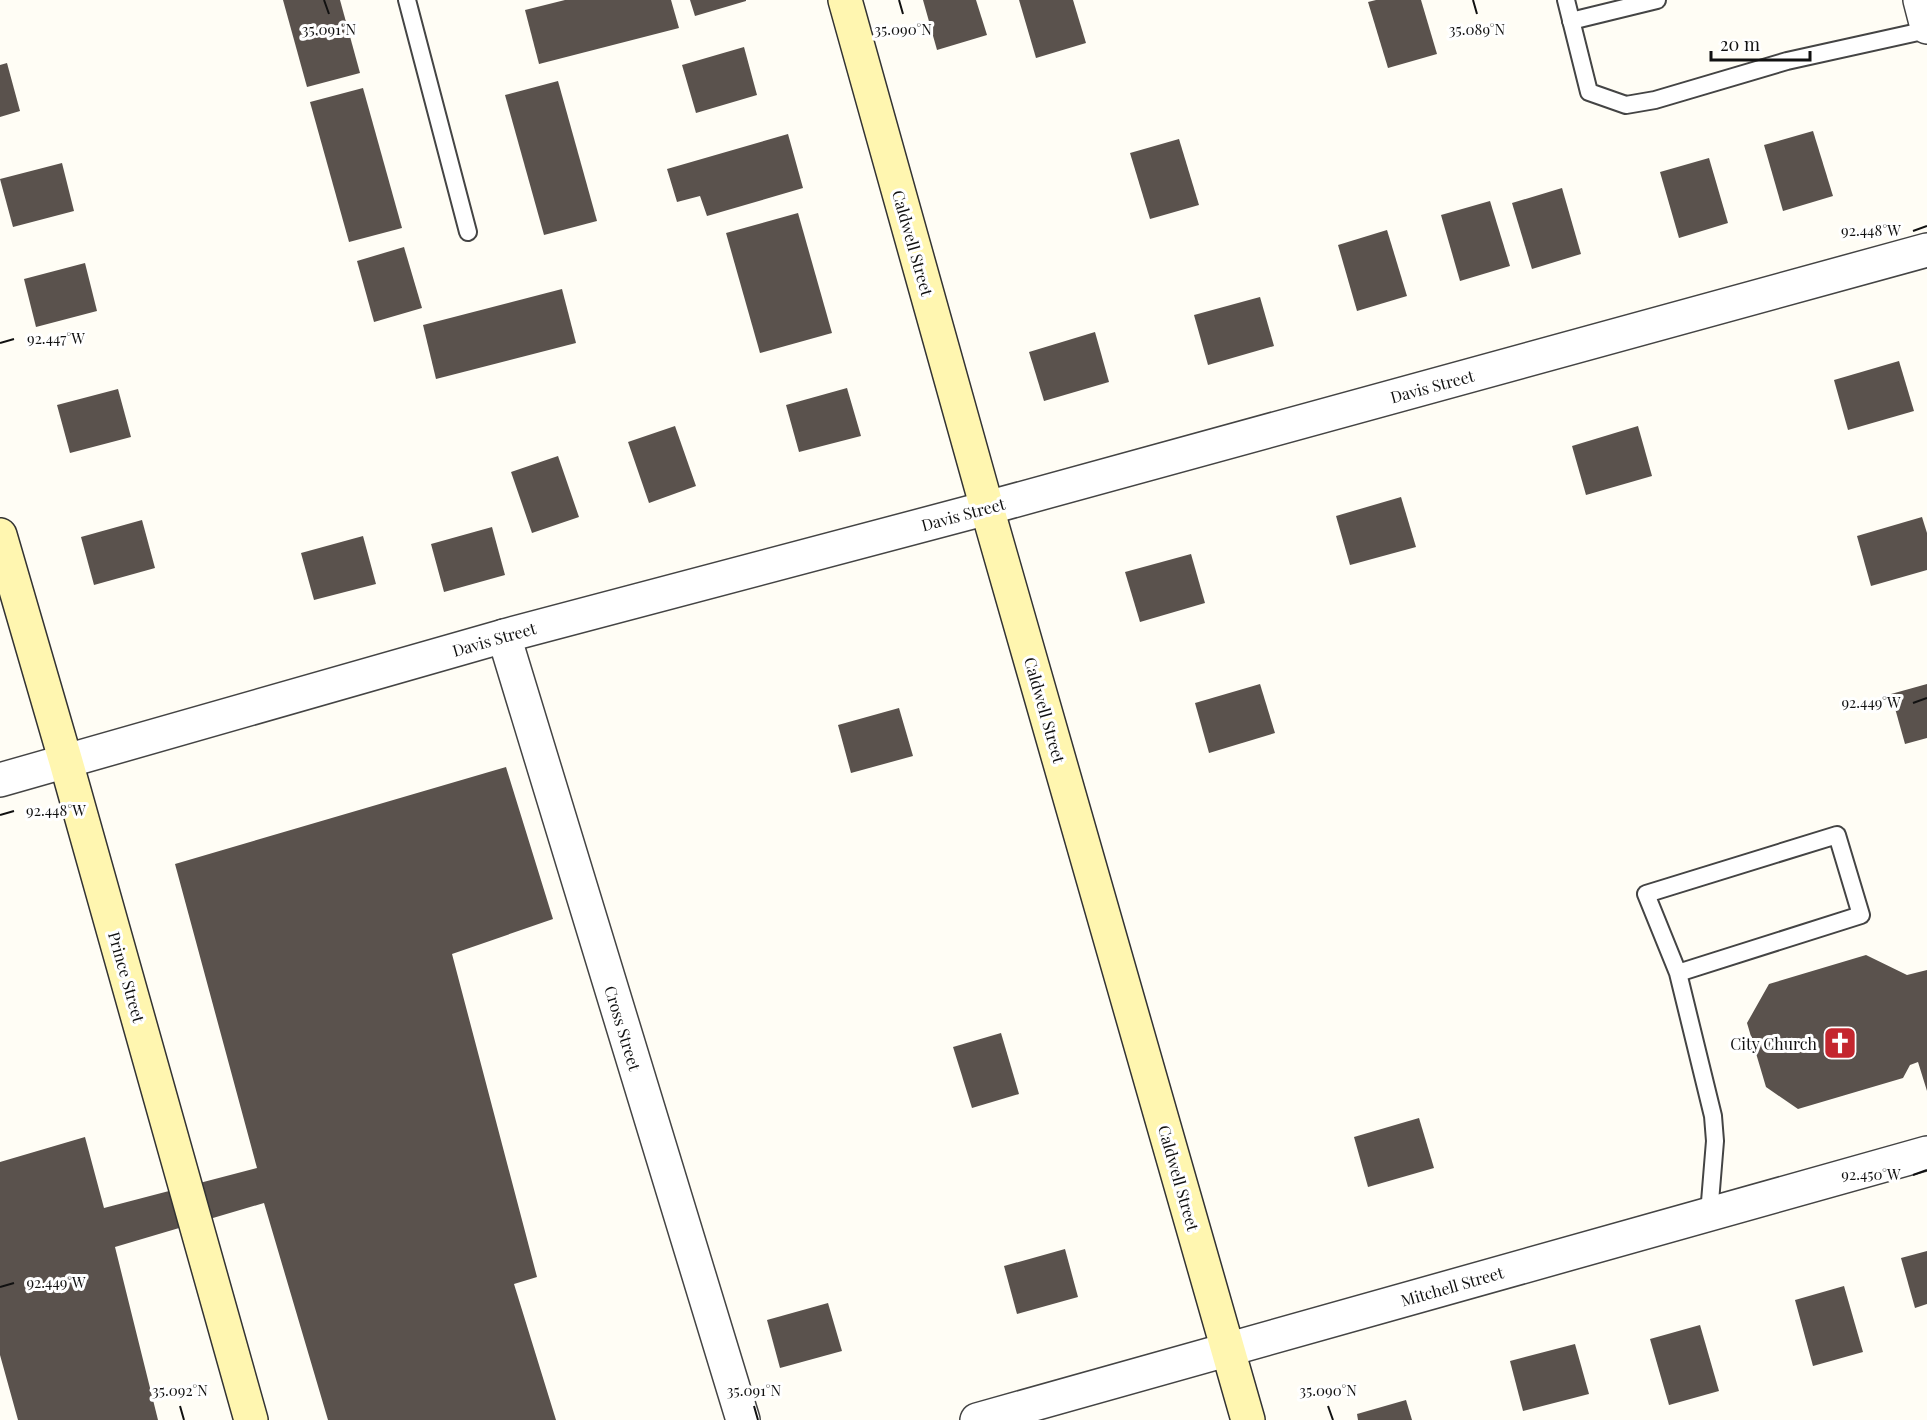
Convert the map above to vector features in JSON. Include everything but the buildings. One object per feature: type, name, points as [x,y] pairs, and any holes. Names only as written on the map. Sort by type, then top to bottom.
[{"type":"main road","name":"Caldwell Street","points":[[845,0],[987,508],[1248,1420]]},
{"type":"main road","name":"Prince Street","points":[[0,535],[251,1420]]},
{"type":"street","points":[[1920,0],[1927,28]]},
{"type":"street","name":"Davis Street","points":[[0,780],[504,636],[987,508],[1927,250]]},
{"type":"street","name":"Cross Street","points":[[504,636],[743,1420]]},
{"type":"street","name":"Mitchell Street","points":[[977,1420],[1927,1153]]},
{"type":"lane","points":[[407,0],[468,232]]},
{"type":"lane","points":[[1566,0],[1589,92],[1626,105],[1655,100],[1787,61],[1927,28]]},
{"type":"lane","points":[[1571,21],[1657,0]]},
{"type":"lane","points":[[1678,973],[1861,915],[1837,835],[1646,894],[1678,973],[1713,1116],[1715,1141],[1709,1214]]},
{"type":"place","name":"City Church","points":[[1840,1043]]}]
